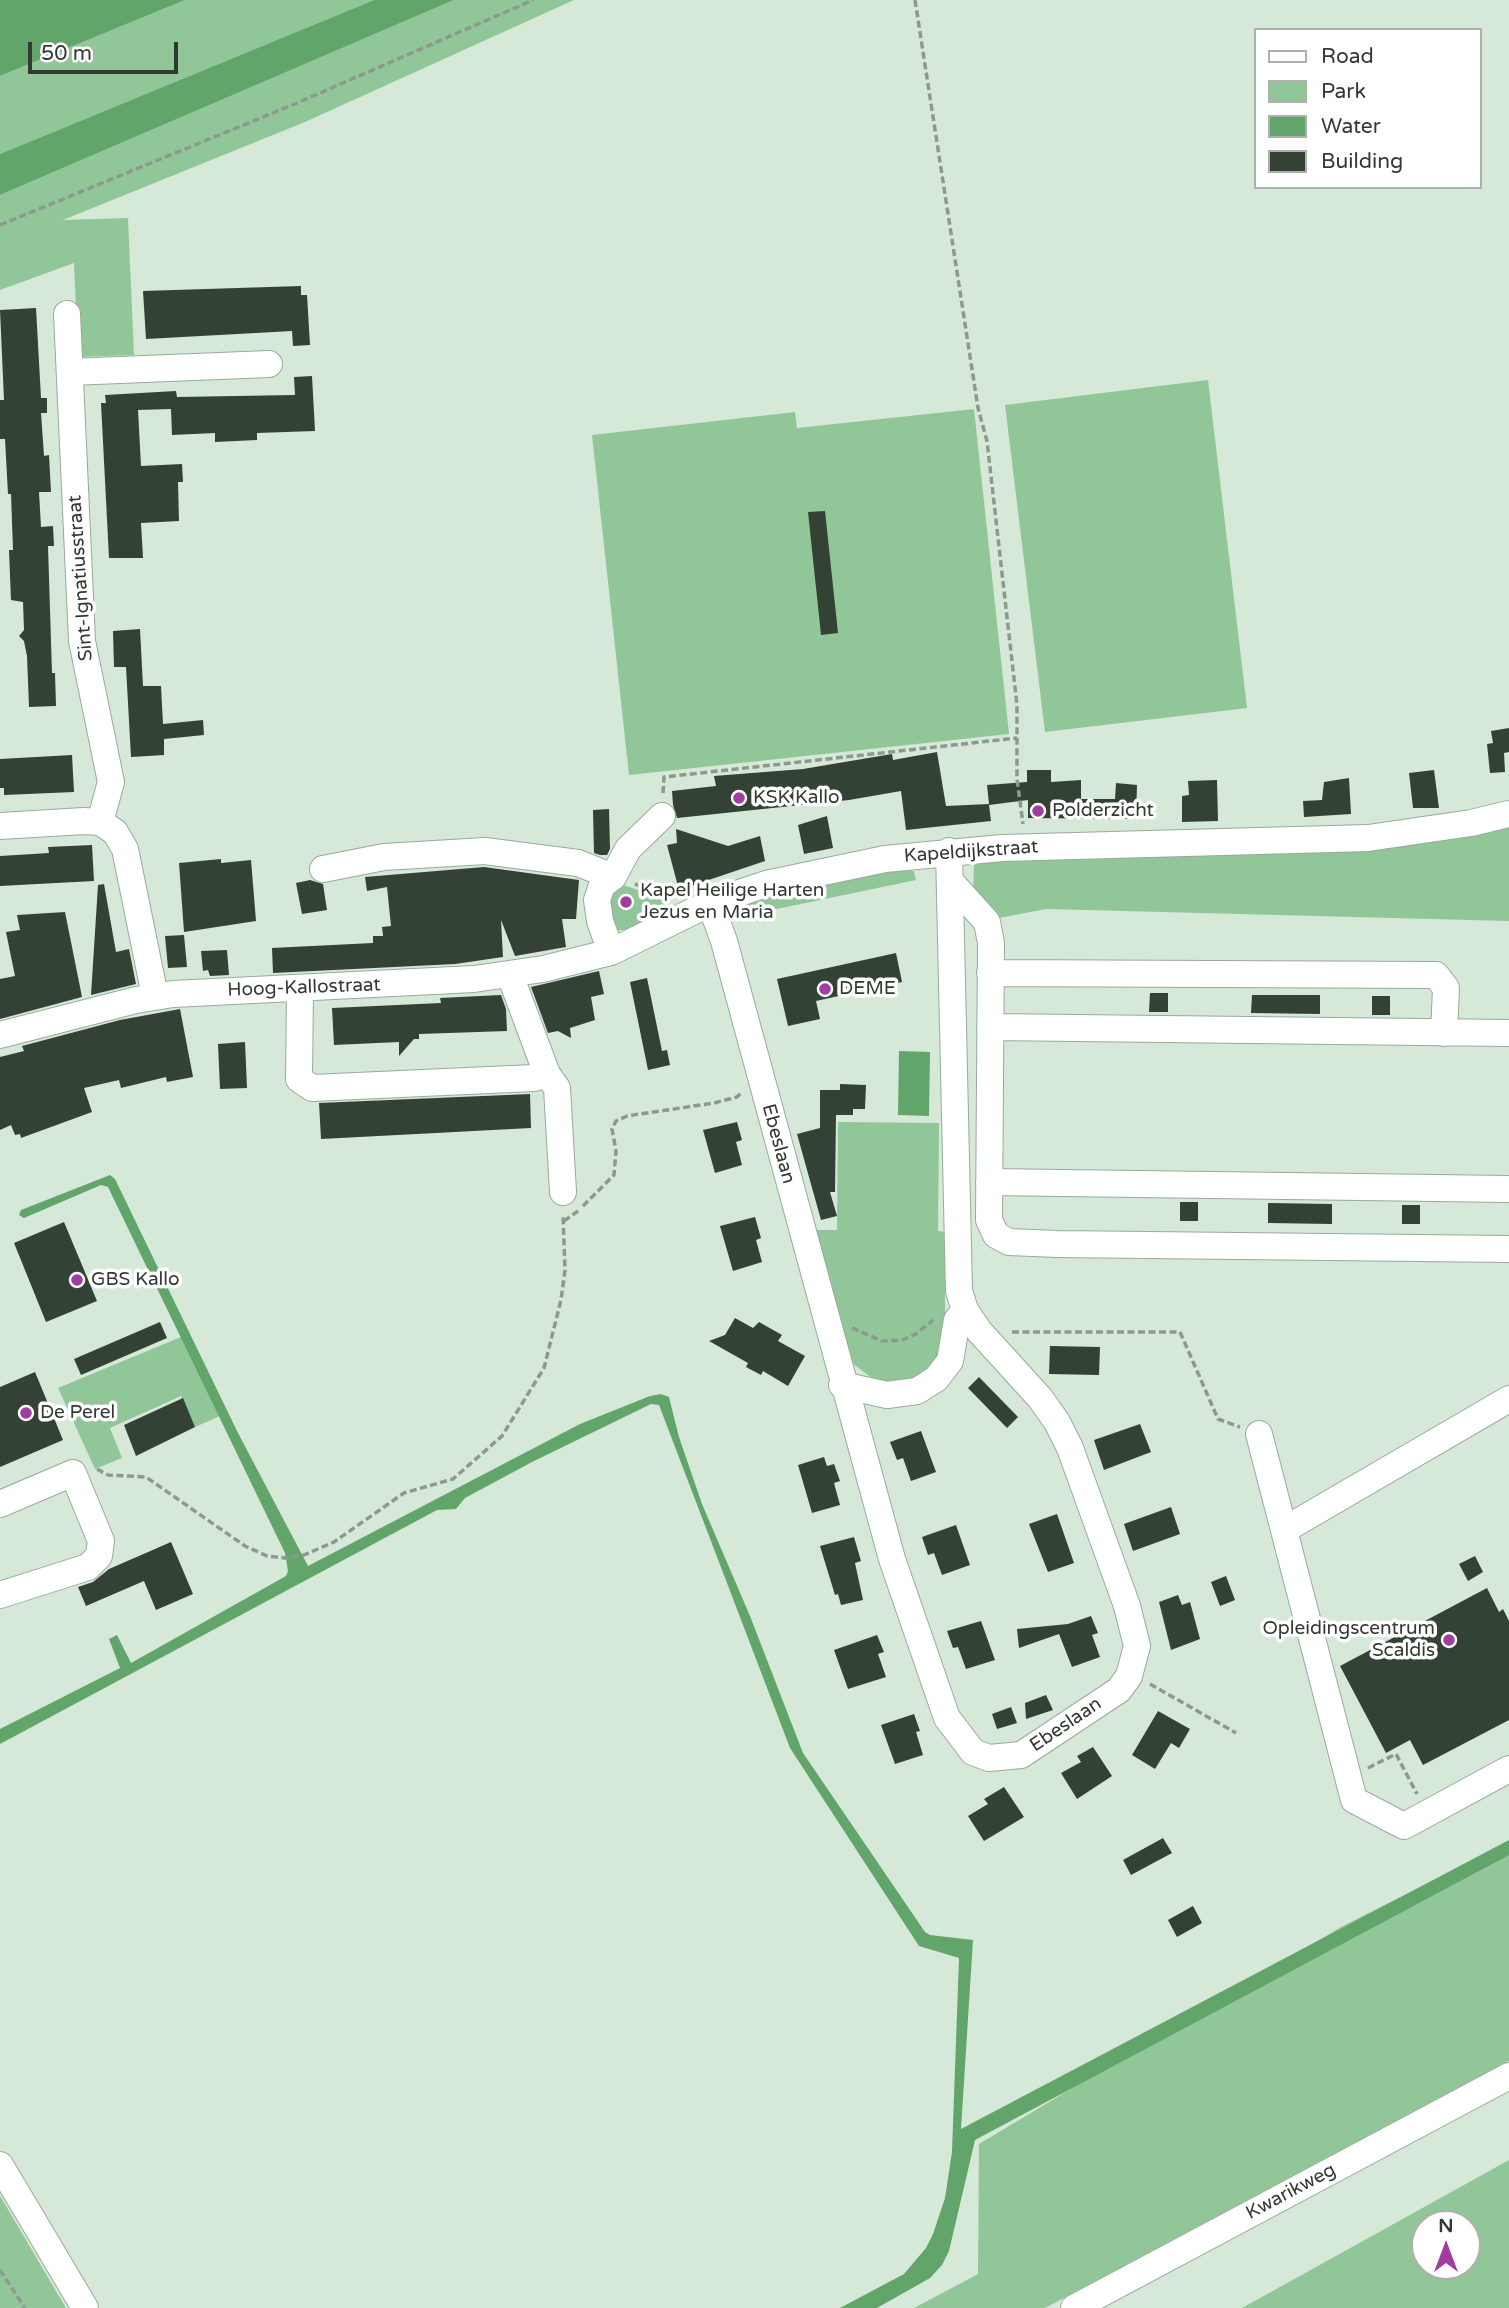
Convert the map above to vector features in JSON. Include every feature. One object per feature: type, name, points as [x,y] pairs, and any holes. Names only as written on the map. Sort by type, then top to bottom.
[{"type":"street","name":"Sint-Ignatiusstraat","points":[[67,314],[82,640],[111,782],[100,822]]},
{"type":"street","points":[[71,372],[269,364]]},
{"type":"street","name":"Kapeldijkstraat","points":[[611,952],[701,908],[766,884],[949,851],[1368,838],[1471,823],[1509,814]]},
{"type":"street","points":[[611,952],[603,935],[597,900],[602,885],[613,877],[628,849],[662,816]]},
{"type":"street","points":[[0,826],[100,822],[122,841],[155,996]]},
{"type":"street","points":[[323,869],[384,857],[485,851],[578,863],[613,877]]},
{"type":"street","points":[[949,851],[968,1311],[1040,1398],[1070,1448],[1133,1624],[1137,1646],[1130,1673]]},
{"type":"street","points":[[950,881],[987,922],[990,973],[989,1220],[996,1235],[1009,1242],[1509,1249]]},
{"type":"street","name":"Ebeslaan","points":[[701,908],[719,925],[842,1385],[892,1559],[947,1718],[973,1752],[989,1758],[1021,1755],[1119,1690],[1130,1673]]},
{"type":"street","name":"Hoog-Kallostraat","points":[[0,1035],[155,996],[510,975],[611,952]]},
{"type":"street","points":[[990,973],[1436,975],[1446,988],[1444,1032]]},
{"type":"street","points":[[510,975],[547,1074],[557,1088],[563,1192]]},
{"type":"street","points":[[300,989],[299,1079],[312,1088],[534,1078],[547,1074]]},
{"type":"street","points":[[990,1027],[1509,1033]]},
{"type":"street","points":[[989,1182],[1509,1189]]},
{"type":"street","points":[[842,1385],[887,1395],[918,1391],[936,1379],[950,1361],[957,1320],[968,1311]]},
{"type":"street","points":[[1283,1530],[1509,1399]]},
{"type":"street","points":[[1259,1434],[1354,1800],[1404,1826],[1509,1769]]},
{"type":"street","points":[[0,1504],[73,1473],[101,1541],[99,1556],[88,1567],[0,1595]]},
{"type":"street","name":"Kwarikweg","points":[[1074,2308],[1509,2076]]},
{"type":"street","points":[[0,2165],[85,2308]]},
{"type":"path","points":[[0,225],[297,103],[533,0]]},
{"type":"path","points":[[915,0],[978,408],[987,440],[1017,705],[1017,779],[1026,847]]},
{"type":"path","points":[[662,816],[664,777],[1017,738]]},
{"type":"path","points":[[613,877],[701,908]]},
{"type":"path","points":[[563,1222],[614,1175],[616,1151],[612,1129],[616,1121],[627,1116],[737,1097],[761,1079]]},
{"type":"path","points":[[73,1473],[92,1466],[108,1475],[146,1477],[245,1546],[267,1556],[285,1558],[304,1555],[334,1542],[404,1493],[453,1479],[502,1436],[544,1368],[559,1316],[565,1270],[563,1192]]},
{"type":"path","points":[[850,1327],[883,1341],[902,1340],[968,1311],[1180,1332],[1218,1419],[1259,1434]]},
{"type":"path","points":[[1130,1673],[1236,1733]]},
{"type":"path","points":[[1348,1779],[1396,1754],[1428,1813]]},
{"type":"path","points":[[0,2270],[25,2308]]},
{"type":"green space","points":[[185,0],[374,0],[0,154],[0,76]]},
{"type":"green space","points":[[454,0],[574,0],[305,122],[63,220],[128,218],[134,355],[78,357],[74,263],[0,290],[0,195]]},
{"type":"green space","points":[[1208,380],[1247,708],[1045,732],[1005,405]]},
{"type":"green space","points":[[974,409],[1009,734],[629,775],[592,435],[795,412],[797,428]]},
{"type":"green space","points":[[1509,828],[1509,921],[1046,909],[994,919],[973,900],[974,862],[984,859],[1434,841]]},
{"type":"green space","points":[[907,867],[914,872],[916,880],[729,919],[730,913],[740,903],[831,880],[833,884],[842,882],[841,878]]},
{"type":"green space","points":[[623,885],[666,899],[665,911],[629,930],[615,930],[607,897]]},
{"type":"green space","points":[[838,1122],[939,1123],[938,1231],[945,1232],[945,1334],[940,1354],[930,1370],[915,1380],[896,1386],[876,1381],[852,1363],[813,1230],[837,1230]]},
{"type":"green space","points":[[181,1337],[220,1416],[195,1427],[181,1396],[110,1428],[122,1458],[95,1469],[58,1388]]},
{"type":"green space","points":[[1509,1842],[1509,2061],[1045,2308],[914,2308],[978,2274],[979,2144],[1341,1927]]},
{"type":"green space","points":[[1509,2160],[1509,2308],[1242,2308],[1411,2214],[1411,2280],[1481,2280],[1481,2210],[1419,2210]]},
{"type":"green space","points":[[0,2196],[6,2206],[66,2308],[0,2308]]},
{"type":"water","points":[[0,0],[185,0],[0,76]]},
{"type":"water","points":[[374,0],[454,0],[0,195],[0,154]]},
{"type":"water","points":[[899,1051],[930,1052],[929,1116],[898,1115]]},
{"type":"water","points":[[110,1175],[115,1179],[238,1433],[308,1566],[580,1424],[650,1396],[661,1394],[669,1397],[679,1437],[702,1504],[750,1616],[803,1753],[925,1932],[930,1935],[973,1940],[961,2129],[1509,1840],[1509,1855],[975,2140],[949,2251],[942,2265],[930,2278],[877,2308],[840,2308],[904,2274],[926,2248],[933,2234],[945,2198],[952,2152],[959,1958],[919,1946],[790,1748],[659,1405],[651,1404],[532,1462],[465,1498],[456,1509],[437,1510],[0,1744],[0,1729],[120,1668],[109,1639],[117,1635],[131,1663],[286,1576],[288,1571],[285,1553],[108,1187],[101,1185],[24,1218],[19,1215],[21,1210]]},
{"type":"building","points":[[301,286],[301,295],[307,295],[310,345],[293,346],[292,331],[146,339],[143,291]]},
{"type":"building","points":[[36,308],[41,398],[47,398],[47,413],[41,413],[44,456],[49,455],[51,492],[39,492],[41,527],[53,526],[54,546],[48,546],[52,673],[55,673],[56,706],[29,707],[27,656],[24,641],[19,636],[24,630],[23,602],[11,600],[11,494],[8,494],[5,439],[0,439],[0,400],[4,400],[0,310]]},
{"type":"building","points":[[312,376],[315,431],[257,433],[257,440],[215,442],[215,433],[172,435],[171,409],[138,410],[141,466],[182,464],[183,482],[178,482],[179,521],[141,523],[143,558],[109,558],[101,403],[106,403],[105,395],[176,391],[177,397],[295,395],[294,377]]},
{"type":"building","points":[[825,511],[838,633],[821,635],[808,512]]},
{"type":"building","points":[[140,629],[143,686],[161,686],[163,724],[203,720],[204,735],[164,739],[164,755],[131,757],[126,667],[114,667],[113,631]]},
{"type":"building","points":[[1509,728],[1509,752],[1504,753],[1505,772],[1490,773],[1487,744],[1493,743],[1491,731]]},
{"type":"building","points":[[937,752],[946,806],[989,804],[987,785],[1027,782],[1027,770],[1051,770],[1051,782],[1081,780],[1081,799],[1115,799],[1116,783],[1137,785],[1136,819],[1028,818],[1028,800],[989,805],[991,821],[906,830],[901,791],[849,800],[677,818],[673,805],[672,791],[716,786],[714,776],[803,769],[892,754],[893,760]]},
{"type":"building","points":[[72,755],[74,792],[4,795],[4,788],[0,788],[0,759]]},
{"type":"building","points":[[1434,770],[1439,808],[1413,808],[1409,773]]},
{"type":"building","points":[[1349,778],[1351,814],[1304,817],[1303,801],[1322,800],[1324,782]]},
{"type":"building","points":[[1217,780],[1218,821],[1182,822],[1182,796],[1189,795],[1188,781]]},
{"type":"building","points":[[609,809],[610,849],[607,855],[600,855],[594,853],[593,810]]},
{"type":"building","points":[[827,816],[833,848],[804,854],[798,825]]},
{"type":"building","points":[[676,829],[728,846],[760,836],[765,861],[679,890],[667,845],[677,843]]},
{"type":"building","points":[[92,845],[94,881],[0,886],[0,856],[49,853],[48,847]]},
{"type":"building","points":[[221,859],[221,863],[251,860],[256,921],[184,932],[179,863]]},
{"type":"building","points":[[484,867],[579,880],[576,919],[562,919],[566,947],[515,956],[501,920],[503,957],[455,964],[273,973],[272,948],[373,943],[373,936],[383,936],[382,927],[391,926],[387,887],[367,891],[365,877]]},
{"type":"building","points":[[310,880],[323,884],[327,910],[302,914],[296,883]]},
{"type":"building","points":[[104,884],[116,952],[129,949],[136,984],[91,995],[98,885]]},
{"type":"building","points":[[65,912],[82,997],[0,1019],[0,979],[15,976],[6,932],[20,930],[17,915]]},
{"type":"building","points":[[184,935],[187,967],[168,968],[165,936]]},
{"type":"building","points":[[227,950],[229,975],[210,976],[208,970],[203,971],[201,951]]},
{"type":"building","name":"DEME","points":[[896,953],[902,982],[816,1001],[820,1019],[788,1026],[777,979]]},
{"type":"building","points":[[599,971],[604,994],[591,997],[595,1020],[570,1028],[571,1038],[558,1031],[548,1033],[531,987]]},
{"type":"building","points":[[647,978],[662,1051],[667,1050],[670,1065],[648,1070],[630,982]]},
{"type":"building","points":[[1150,993],[1168,993],[1168,1012],[1149,1012]]},
{"type":"building","points":[[501,995],[506,1009],[507,1031],[419,1034],[419,1039],[414,1039],[399,1056],[399,1042],[334,1045],[332,1008],[441,1003],[440,998]]},
{"type":"building","points":[[1252,995],[1320,995],[1320,1014],[1251,1013]]},
{"type":"building","points":[[1372,996],[1390,996],[1390,1015],[1372,1015]]},
{"type":"building","points":[[180,1009],[193,1077],[167,1082],[166,1077],[121,1088],[119,1080],[84,1088],[92,1112],[21,1138],[20,1134],[15,1135],[11,1125],[0,1130],[0,1057],[24,1051],[22,1046],[120,1020]]},
{"type":"building","points":[[245,1042],[247,1088],[220,1089],[218,1044]]},
{"type":"building","points":[[840,1084],[866,1085],[865,1109],[853,1109],[853,1115],[836,1115],[835,1192],[830,1192],[837,1216],[821,1220],[797,1134],[820,1128],[820,1090],[840,1090]]},
{"type":"building","points":[[530,1094],[531,1128],[321,1139],[319,1103]]},
{"type":"building","points":[[737,1122],[742,1140],[736,1142],[742,1165],[715,1173],[703,1130]]},
{"type":"building","points":[[1180,1202],[1198,1202],[1198,1221],[1180,1221]]},
{"type":"building","points":[[1268,1203],[1332,1204],[1332,1224],[1268,1223]]},
{"type":"building","points":[[1402,1205],[1420,1205],[1420,1224],[1402,1224]]},
{"type":"building","points":[[755,1217],[761,1238],[756,1240],[762,1262],[733,1271],[720,1226]]},
{"type":"building","points":[[64,1222],[97,1301],[46,1322],[14,1243]]},
{"type":"building","points":[[735,1318],[753,1328],[759,1322],[782,1335],[778,1341],[805,1356],[788,1386],[763,1371],[761,1375],[746,1367],[748,1363],[709,1341],[725,1335]]},
{"type":"building","points":[[160,1322],[167,1338],[81,1375],[74,1359]]},
{"type":"building","points":[[1050,1346],[1100,1347],[1099,1375],[1049,1374]]},
{"type":"building","name":"De Perel","points":[[35,1372],[63,1440],[0,1467],[0,1387]]},
{"type":"building","points":[[979,1377],[1018,1417],[1007,1428],[968,1388]]},
{"type":"building","points":[[183,1398],[195,1427],[136,1456],[124,1425]]},
{"type":"building","points":[[1140,1424],[1151,1452],[1104,1470],[1094,1440]]},
{"type":"building","points":[[921,1431],[936,1472],[911,1481],[903,1458],[897,1460],[890,1442]]},
{"type":"building","points":[[824,1457],[827,1466],[834,1464],[840,1481],[834,1483],[840,1505],[812,1513],[798,1465]]},
{"type":"building","points":[[1171,1507],[1180,1534],[1133,1551],[1124,1524]]},
{"type":"building","points":[[1057,1514],[1074,1563],[1048,1572],[1029,1524]]},
{"type":"building","points":[[956,1525],[970,1565],[942,1575],[934,1553],[928,1555],[922,1537]]},
{"type":"building","points":[[854,1537],[861,1561],[855,1563],[863,1600],[841,1605],[838,1594],[835,1595],[820,1546]]},
{"type":"building","points":[[171,1542],[193,1594],[156,1610],[144,1581],[86,1606],[78,1587],[93,1582],[109,1569]]},
{"type":"building","points":[[1475,1556],[1483,1572],[1468,1581],[1459,1564]]},
{"type":"building","points":[[1226,1576],[1235,1600],[1220,1606],[1211,1582]]},
{"type":"building","name":"Opleidingscentrum Scaldis","points":[[1487,1588],[1499,1612],[1503,1609],[1509,1621],[1509,1720],[1423,1765],[1410,1740],[1386,1753],[1340,1666]]},
{"type":"building","points":[[1178,1595],[1182,1605],[1190,1602],[1200,1639],[1171,1650],[1159,1602]]},
{"type":"building","points":[[1091,1616],[1098,1633],[1092,1635],[1100,1657],[1072,1667],[1059,1634],[1019,1648],[1017,1629],[1068,1624]]},
{"type":"building","points":[[981,1621],[995,1660],[966,1669],[958,1647],[953,1648],[947,1631]]},
{"type":"building","points":[[877,1635],[884,1652],[878,1654],[886,1677],[848,1689],[834,1650]]},
{"type":"building","points":[[1046,1695],[1053,1710],[1026,1719],[1025,1703]]},
{"type":"building","points":[[1011,1707],[1017,1723],[997,1729],[992,1714]]},
{"type":"building","points":[[1158,1711],[1190,1729],[1179,1748],[1171,1743],[1155,1769],[1132,1755]]},
{"type":"building","points":[[914,1714],[920,1731],[916,1732],[923,1755],[895,1764],[881,1725]]},
{"type":"building","points":[[1093,1747],[1112,1776],[1077,1799],[1061,1773],[1081,1762],[1077,1756]]},
{"type":"building","points":[[1004,1787],[1024,1817],[984,1841],[968,1816],[988,1804],[984,1799]]},
{"type":"building","points":[[1163,1838],[1172,1853],[1131,1875],[1123,1860]]},
{"type":"building","points":[[1193,1906],[1202,1923],[1177,1937],[1168,1920]]},
{"type":"place","name":"KSK Kallo","points":[[739,798]]},
{"type":"place","name":"Polderzicht","points":[[1038,811]]},
{"type":"place","name":"Kapel Heilige Harten Jezus en Maria","points":[[626,902]]},
{"type":"place","name":"DEME","points":[[825,989]]},
{"type":"place","name":"GBS Kallo","points":[[77,1280]]},
{"type":"place","name":"De Perel","points":[[26,1413]]},
{"type":"place","name":"Opleidingscentrum Scaldis","points":[[1449,1640]]}]
